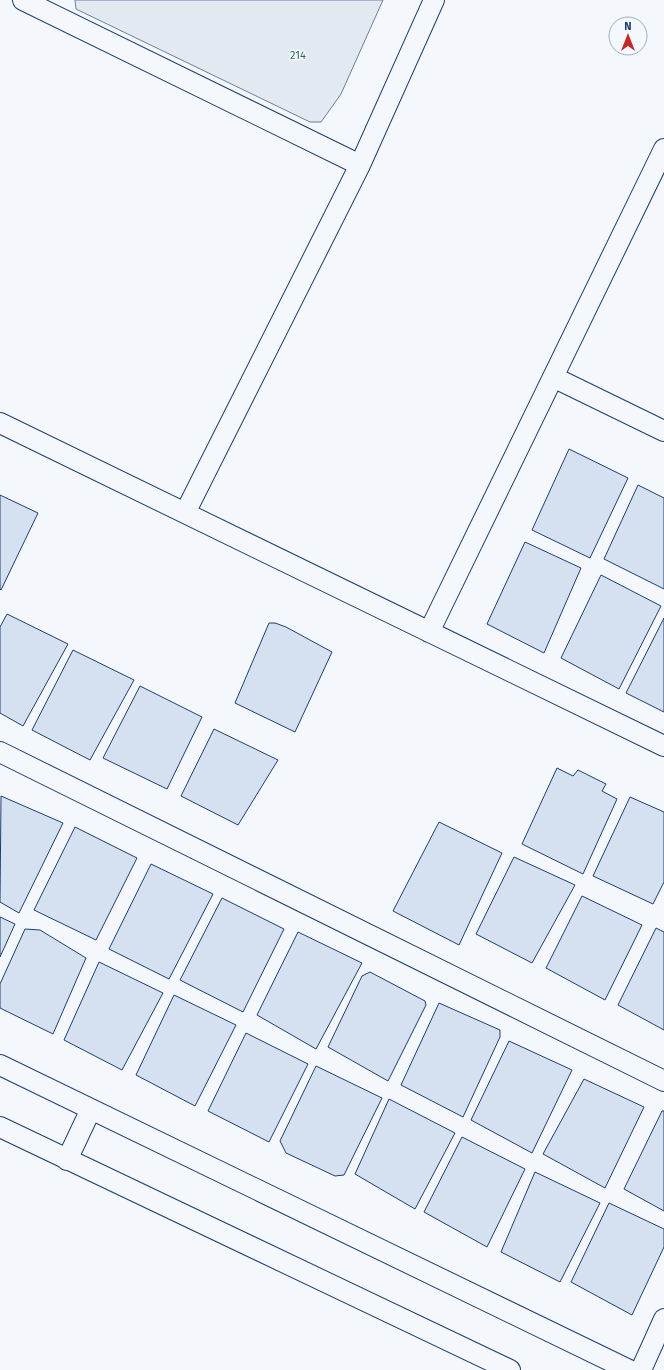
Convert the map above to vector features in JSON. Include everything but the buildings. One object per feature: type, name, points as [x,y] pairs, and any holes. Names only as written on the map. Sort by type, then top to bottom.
[{"type":"street","points":[[23,0],[360,165]]},
{"type":"street","points":[[185,513],[360,165],[434,0]]},
{"type":"street","points":[[429,632],[664,149]]},
{"type":"street","points":[[553,377],[664,431]]},
{"type":"street","points":[[0,423],[664,746]]},
{"type":"street","points":[[0,752],[664,1081]]},
{"type":"street","points":[[0,1066],[629,1370]]},
{"type":"street","points":[[67,1160],[91,1109]]},
{"type":"street","points":[[0,1128],[510,1370]]},
{"type":"street","points":[[641,1370],[664,1319]]},
{"type":"green space","name":"214","points":[[75,0],[383,0],[341,94],[321,122],[310,122],[76,9]]}]
